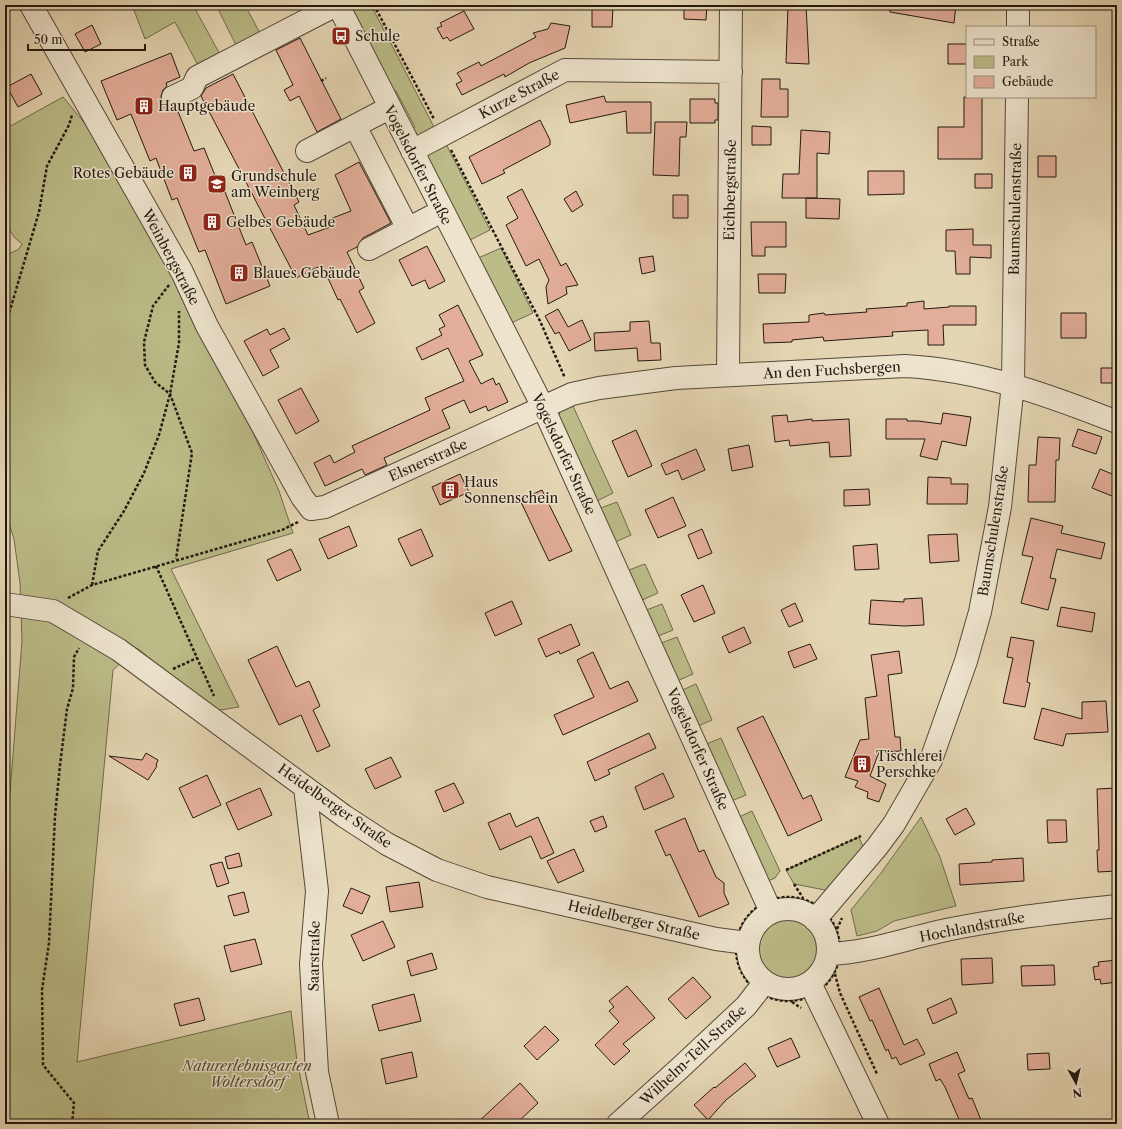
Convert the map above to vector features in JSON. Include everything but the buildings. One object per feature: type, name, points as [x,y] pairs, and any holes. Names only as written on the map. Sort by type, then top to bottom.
[{"type":"street","name":"Weinbergstraße","points":[[31,5],[182,272],[207,326],[302,498],[311,509]]},
{"type":"street","points":[[173,97],[192,88],[197,76],[337,5]]},
{"type":"street","name":"Vogelsdorfer Straße","points":[[337,5],[543,407],[769,907]]},
{"type":"street","name":"Eichbergstraße","points":[[728,375],[731,5]]},
{"type":"street","points":[[1018,5],[1018,26]]},
{"type":"street","name":"Kurze Straße","points":[[412,151],[565,70],[731,72]]},
{"type":"street","name":"Baumschulenstraße","points":[[820,915],[877,847],[894,824],[931,760],[947,718],[968,654],[988,575],[1000,507],[1013,384],[1017,98]]},
{"type":"street","points":[[307,151],[389,108]]},
{"type":"street","points":[[354,126],[408,229]]},
{"type":"street","points":[[369,248],[442,211]]},
{"type":"street","name":"An den Fuchsbergen","points":[[543,407],[572,394],[599,388],[668,379],[905,366],[936,368],[1013,384],[1045,394],[1117,422]]},
{"type":"street","name":"Elsnerstraße","points":[[311,509],[325,507],[543,407]]},
{"type":"street","name":"Heidelberger Straße","points":[[5,604],[53,611],[119,650],[344,816],[381,840],[437,870],[488,887],[742,943]]},
{"type":"street","name":"Saarstraße","points":[[305,788],[317,891],[311,964],[317,1072],[328,1124]]},
{"type":"street","name":"Hochlandstraße","points":[[834,961],[949,930],[1015,917],[1117,906]]},
{"type":"street","points":[[769,907],[794,909],[820,915],[823,930],[834,961],[822,971],[813,989],[799,988],[787,990],[761,987],[750,965],[742,943],[769,907]]},
{"type":"street","name":"Wilhelm-Tell-Straße","points":[[618,1124],[746,1006],[761,987]]},
{"type":"street","points":[[813,989],[878,1124]]},
{"type":"path","points":[[374,5],[540,321],[572,394]]},
{"type":"path","points":[[321,81],[326,78]]},
{"type":"path","points":[[5,327],[39,212],[47,166],[69,124],[79,92]]},
{"type":"path","points":[[176,559],[192,453],[170,394],[155,382],[145,365],[144,342],[153,306],[182,272]]},
{"type":"path","points":[[92,585],[98,550],[124,511],[144,473],[159,435],[170,394],[179,343],[179,309]]},
{"type":"path","points":[[53,611],[70,598],[92,585],[176,559],[282,530],[303,519],[311,509]]},
{"type":"path","points":[[156,566],[215,698]]},
{"type":"path","points":[[72,1124],[74,1103],[43,1065],[42,990],[49,943],[55,816],[67,709],[73,688],[74,657],[88,632]]},
{"type":"path","points":[[786,870],[864,835]]},
{"type":"path","points":[[794,884],[803,899]]},
{"type":"path","points":[[790,897],[813,902],[820,915],[837,929],[841,944],[823,989],[813,989],[804,999],[792,1002],[774,1000],[761,987],[748,983],[737,961],[742,943],[744,921],[757,907],[769,907],[790,897]]},
{"type":"path","points":[[834,961],[838,988],[879,1080]]},
{"type":"green space","points":[[132,5],[193,5],[223,60],[201,71],[175,22],[145,39]]},
{"type":"green space","points":[[216,5],[245,5],[264,41],[240,53]]},
{"type":"green space","points":[[344,5],[371,5],[435,129],[416,139],[411,130],[415,127],[396,91],[390,94]]},
{"type":"green space","name":"Naturerlebnisgarten Woltersdorf","points":[[63,97],[87,126],[159,251],[241,405],[279,491],[293,533],[171,569],[239,707],[214,711],[137,648],[113,670],[77,1062],[291,1011],[297,1061],[310,1124],[5,1124],[5,856],[22,641],[20,583],[14,539],[5,511],[5,256],[19,249],[22,244],[14,237],[5,222],[5,129]]},
{"type":"green space","points":[[446,144],[490,230],[466,242],[422,156]]},
{"type":"green space","points":[[501,248],[533,313],[509,324],[476,259]]},
{"type":"green space","points":[[572,404],[613,493],[595,502],[558,417],[561,409]]},
{"type":"green space","points":[[617,502],[631,535],[613,543],[598,509]]},
{"type":"green space","points":[[645,564],[658,593],[640,601],[626,571]]},
{"type":"green space","points":[[662,604],[673,630],[656,637],[644,611]]},
{"type":"green space","points":[[677,637],[693,674],[675,682],[659,644]]},
{"type":"green space","points":[[696,684],[712,720],[696,727],[680,691]]},
{"type":"green space","points":[[721,738],[746,795],[729,802],[704,745]]},
{"type":"green space","points":[[752,811],[780,871],[775,878],[768,881],[739,817]]},
{"type":"green space","points":[[921,817],[940,857],[956,906],[894,921],[877,931],[857,936],[851,910],[881,873]]},
{"type":"green space","points":[[859,837],[862,845],[866,846],[825,890],[794,884],[786,870]]},
{"type":"green space","points":[[788,918],[800,921],[810,927],[816,937],[819,949],[816,961],[810,971],[800,977],[788,980],[776,977],[766,971],[760,961],[757,949],[760,937],[766,927],[776,921]]},
{"type":"place","name":"Schule","points":[[341,36]]},
{"type":"place","name":"Hauptgebäude","points":[[144,106]]},
{"type":"place","name":"Rotes Gebäude","points":[[188,173]]},
{"type":"place","name":"Grundschule am Weinberg","points":[[217,184]]},
{"type":"place","name":"Gelbes Gebäude","points":[[212,222]]},
{"type":"place","name":"Blaues Gebäude","points":[[239,273]]},
{"type":"place","name":"Haus Sonnenschein","points":[[450,490]]},
{"type":"place","name":"Tischlerei Perschke","points":[[862,764]]}]
